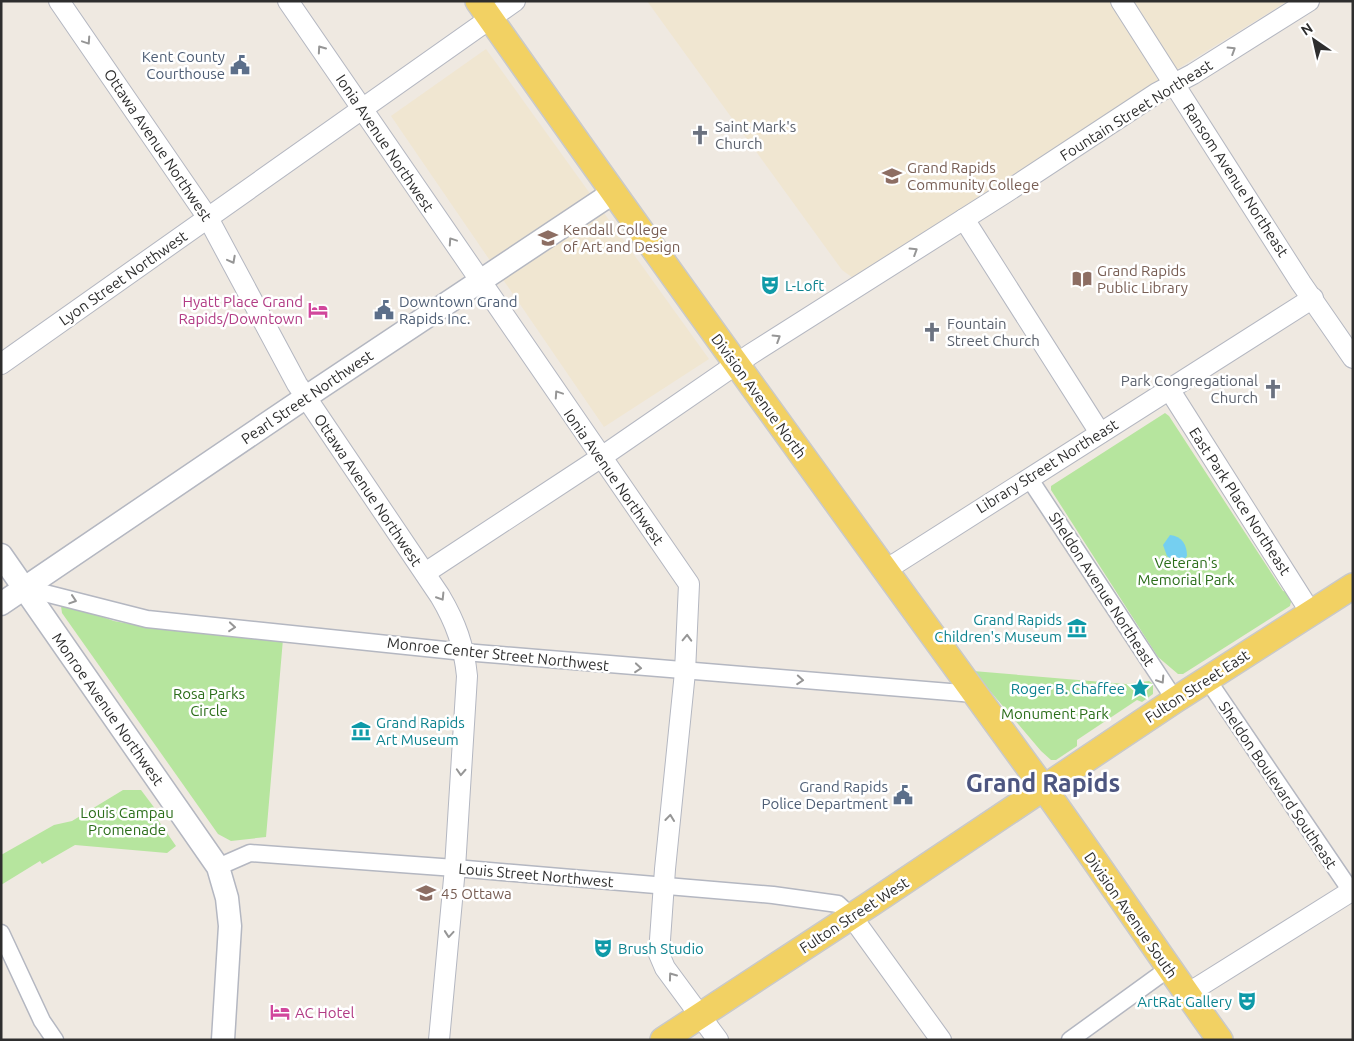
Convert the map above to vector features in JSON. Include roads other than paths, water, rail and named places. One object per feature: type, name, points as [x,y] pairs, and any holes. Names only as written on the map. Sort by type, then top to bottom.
[{"type":"main road","name":"Division Avenue North","points":[[484,10],[884,571],[1044,789]]},
{"type":"main road","name":"Pearl Street Northwest","points":[[1,604],[614,192]]},
{"type":"main road","name":"Monroe Avenue Northwest","points":[[1,555],[218,868],[227,898],[230,926],[223,1040]]},
{"type":"main road","name":"Fulton Street East","points":[[1044,789],[1174,700],[1353,586]]},
{"type":"main road","name":"Fulton Street West","points":[[663,1040],[1044,789]]},
{"type":"main road","name":"Division Avenue South","points":[[1044,789],[1168,969],[1220,1040]]},
{"type":"street","name":"Ottawa Avenue Northwest","points":[[59,1],[208,218],[305,398],[453,618],[464,652],[467,676],[455,868],[439,1040]]},
{"type":"street","name":"Ionia Avenue Northwest","points":[[288,1],[600,458],[689,584],[685,672],[664,886],[660,954],[665,968],[718,1040]]},
{"type":"street","name":"Lyon Street Northwest","points":[[1,364],[363,109],[484,10],[515,1]]},
{"type":"street","name":"Ransom Avenue Northeast","points":[[1121,1],[1312,298],[1353,358]]},
{"type":"street","name":"Fountain Street Northeast","points":[[424,574],[600,458],[736,365],[964,218],[1309,1]]},
{"type":"street","points":[[964,218],[1100,433]]},
{"type":"street","name":"Library Street Northeast","points":[[884,571],[1312,298]]},
{"type":"street","name":"East Park Place Northeast","points":[[1169,389],[1311,613]]},
{"type":"street","name":"Sheldon Avenue Northeast","points":[[1029,478],[1174,700]]},
{"type":"street","name":"Monroe Center Street Northwest","points":[[25,588],[147,619],[464,652],[685,672],[974,694]]},
{"type":"street","name":"Sheldon Boulevard Southeast","points":[[1206,679],[1352,892]]},
{"type":"street","name":"Louis Street Northwest","points":[[218,868],[250,853],[455,868],[773,895],[838,904],[852,917]]},
{"type":"street","points":[[1187,994],[1352,892]]},
{"type":"street","points":[[852,917],[941,1040]]},
{"type":"street","points":[[1,933],[42,1021],[55,1040]]},
{"type":"street","points":[[1070,1040],[1168,969]]},
{"type":"water","points":[[1170,535],[1181,539],[1185,545],[1187,556],[1183,561],[1174,562],[1167,556],[1163,545]]},
{"type":"place","name":"Kent County Courthouse","points":[[240,65]]},
{"type":"place","name":"Saint Mark's Church","points":[[700,135]]},
{"type":"place","name":"Grand Rapids Community College","points":[[892,176]]},
{"type":"place","name":"Kendall College of Art and Design","points":[[548,238]]},
{"type":"place","name":"Grand Rapids Public Library","points":[[1082,279]]},
{"type":"place","name":"L-Loft","points":[[770,285]]},
{"type":"place","name":"Hyatt Place Grand Rapids/Downtown","points":[[318,310]]},
{"type":"place","name":"Downtown Grand Rapids Inc.","points":[[384,310]]},
{"type":"place","name":"Fountain Street Church","points":[[932,332]]},
{"type":"place","name":"Park Congregational Church","points":[[1273,389]]},
{"type":"place","name":"Grand Rapids Children's Museum","points":[[1077,628]]},
{"type":"place","name":"Roger B. Chaffee","points":[[1140,688]]},
{"type":"place","name":"Grand Rapids Art Museum","points":[[361,731]]},
{"type":"place","name":"Grand Rapids Police Department","points":[[903,795]]},
{"type":"place","name":"45 Ottawa","points":[[426,893]]},
{"type":"place","name":"Brush Studio","points":[[603,948]]},
{"type":"place","name":"ArtRat Gallery","points":[[1247,1001]]},
{"type":"place","name":"AC Hotel","points":[[280,1012]]},
{"type":"district","name":"Grand Rapids","points":[[1043,783]]},
{"type":"park label","name":"Veteran's Memorial Park","points":[[1186,570]]},
{"type":"park label","name":"Rosa Parks Circle","points":[[209,702]]},
{"type":"park label","name":"Monument Park","points":[[1055,713]]},
{"type":"park label","name":"Louis Campau Promenade","points":[[127,820]]}]
